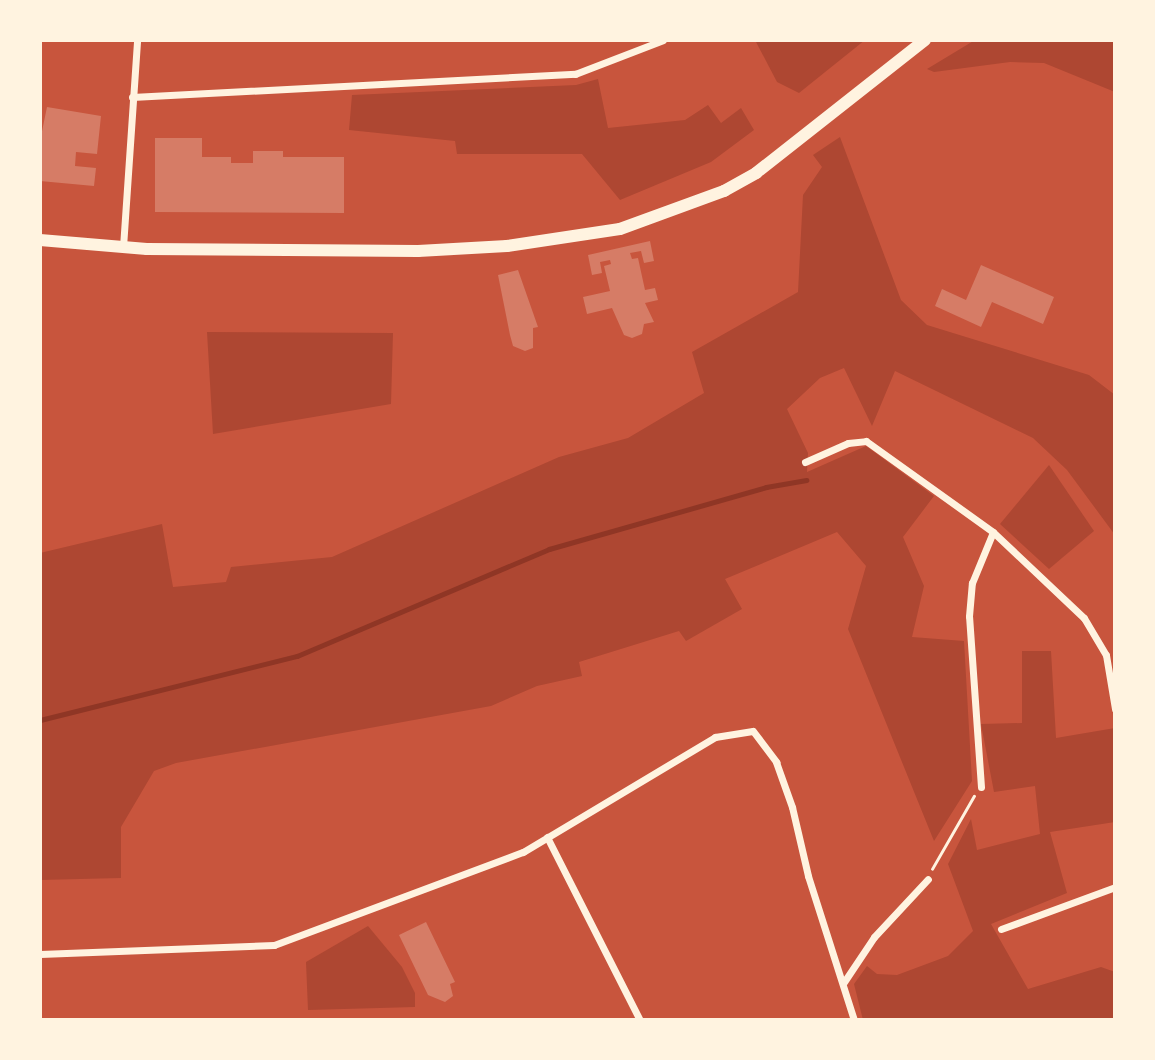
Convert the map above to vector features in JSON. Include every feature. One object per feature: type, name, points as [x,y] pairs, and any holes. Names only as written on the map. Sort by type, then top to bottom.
[{"type":"main road","points":[[40,240],[123,247],[418,251],[507,246],[620,229],[724,191],[756,173],[925,40]]},
{"type":"street","points":[[123,247],[137,40]]},
{"type":"street","points":[[132,97],[575,74],[663,40]]},
{"type":"street","points":[[805,462],[848,443],[873,443],[993,531],[1084,618],[1106,655],[1115,709]]},
{"type":"street","points":[[981,787],[969,615],[972,583],[993,531]]},
{"type":"street","points":[[40,954],[274,945],[381,908],[523,852],[715,737],[753,731],[776,762],[792,807],[808,876],[844,982],[845,999],[854,1020]]},
{"type":"street","points":[[547,837],[640,1020]]},
{"type":"street","points":[[844,982],[874,937],[917,896],[928,879]]},
{"type":"street","points":[[1001,929],[1115,887]]},
{"type":"path","points":[[928,879],[981,787]]},
{"type":"shaded area","points":[[755,40],[865,40],[799,93],[777,82]]},
{"type":"shaded area","points":[[975,40],[1115,40],[1115,92],[1044,63],[1010,62],[934,72],[927,69]]},
{"type":"shaded area","points":[[598,79],[608,128],[685,120],[708,105],[721,123],[741,108],[754,130],[711,162],[620,200],[582,154],[457,154],[455,141],[349,130],[352,95],[576,85]]},
{"type":"shaded area","points":[[840,137],[901,300],[927,325],[1089,375],[1115,395],[1115,535],[1067,470],[1033,438],[895,371],[872,426],[844,368],[820,378],[787,409],[808,453],[807,472],[866,446],[934,496],[903,537],[924,586],[912,637],[964,641],[972,781],[934,841],[848,629],[866,566],[837,532],[725,579],[742,609],[686,641],[679,631],[579,662],[582,676],[537,686],[491,706],[176,763],[154,771],[121,827],[121,878],[40,880],[40,553],[162,524],[173,587],[226,582],[231,567],[332,557],[559,457],[628,438],[704,393],[692,352],[798,292],[803,195],[822,167],[813,155]]},
{"type":"shaded area","points":[[207,332],[393,333],[391,404],[213,434]]},
{"type":"shaded area","points":[[1049,465],[1094,531],[1049,569],[1000,524]]},
{"type":"shaded area","points":[[1022,651],[1051,651],[1056,738],[1115,728],[1115,822],[1050,832],[1067,893],[991,924],[1028,989],[1101,967],[1115,972],[1115,1020],[863,1020],[854,984],[867,966],[877,974],[897,975],[948,956],[973,931],[948,864],[971,819],[977,850],[1040,834],[1035,786],[994,792],[981,724],[1022,723]]},
{"type":"shaded area","points":[[368,926],[402,967],[415,993],[415,1007],[308,1010],[306,962]]},
{"type":"building","points":[[47,107],[101,116],[97,154],[76,152],[75,166],[96,168],[94,186],[40,181],[40,141]]},
{"type":"building","points":[[155,138],[202,138],[202,157],[231,157],[231,163],[253,163],[253,151],[283,151],[283,157],[344,157],[344,213],[155,212]]},
{"type":"building","points":[[650,241],[654,261],[644,263],[641,251],[630,253],[632,259],[638,258],[645,290],[655,288],[658,300],[645,303],[654,322],[644,324],[642,334],[632,338],[624,335],[612,308],[587,314],[583,297],[610,291],[604,266],[611,264],[610,260],[600,262],[602,273],[592,275],[588,255]]},
{"type":"building","points":[[981,265],[1054,297],[1043,324],[992,302],[981,327],[935,306],[942,289],[966,300]]},
{"type":"building","points":[[518,270],[538,327],[533,328],[533,348],[525,351],[513,346],[498,275]]},
{"type":"building","points":[[426,922],[455,982],[450,984],[453,996],[445,1002],[428,995],[399,935]]},
{"type":"waterway","points":[[40,720],[297,656],[549,549],[766,487],[806,480]]}]
